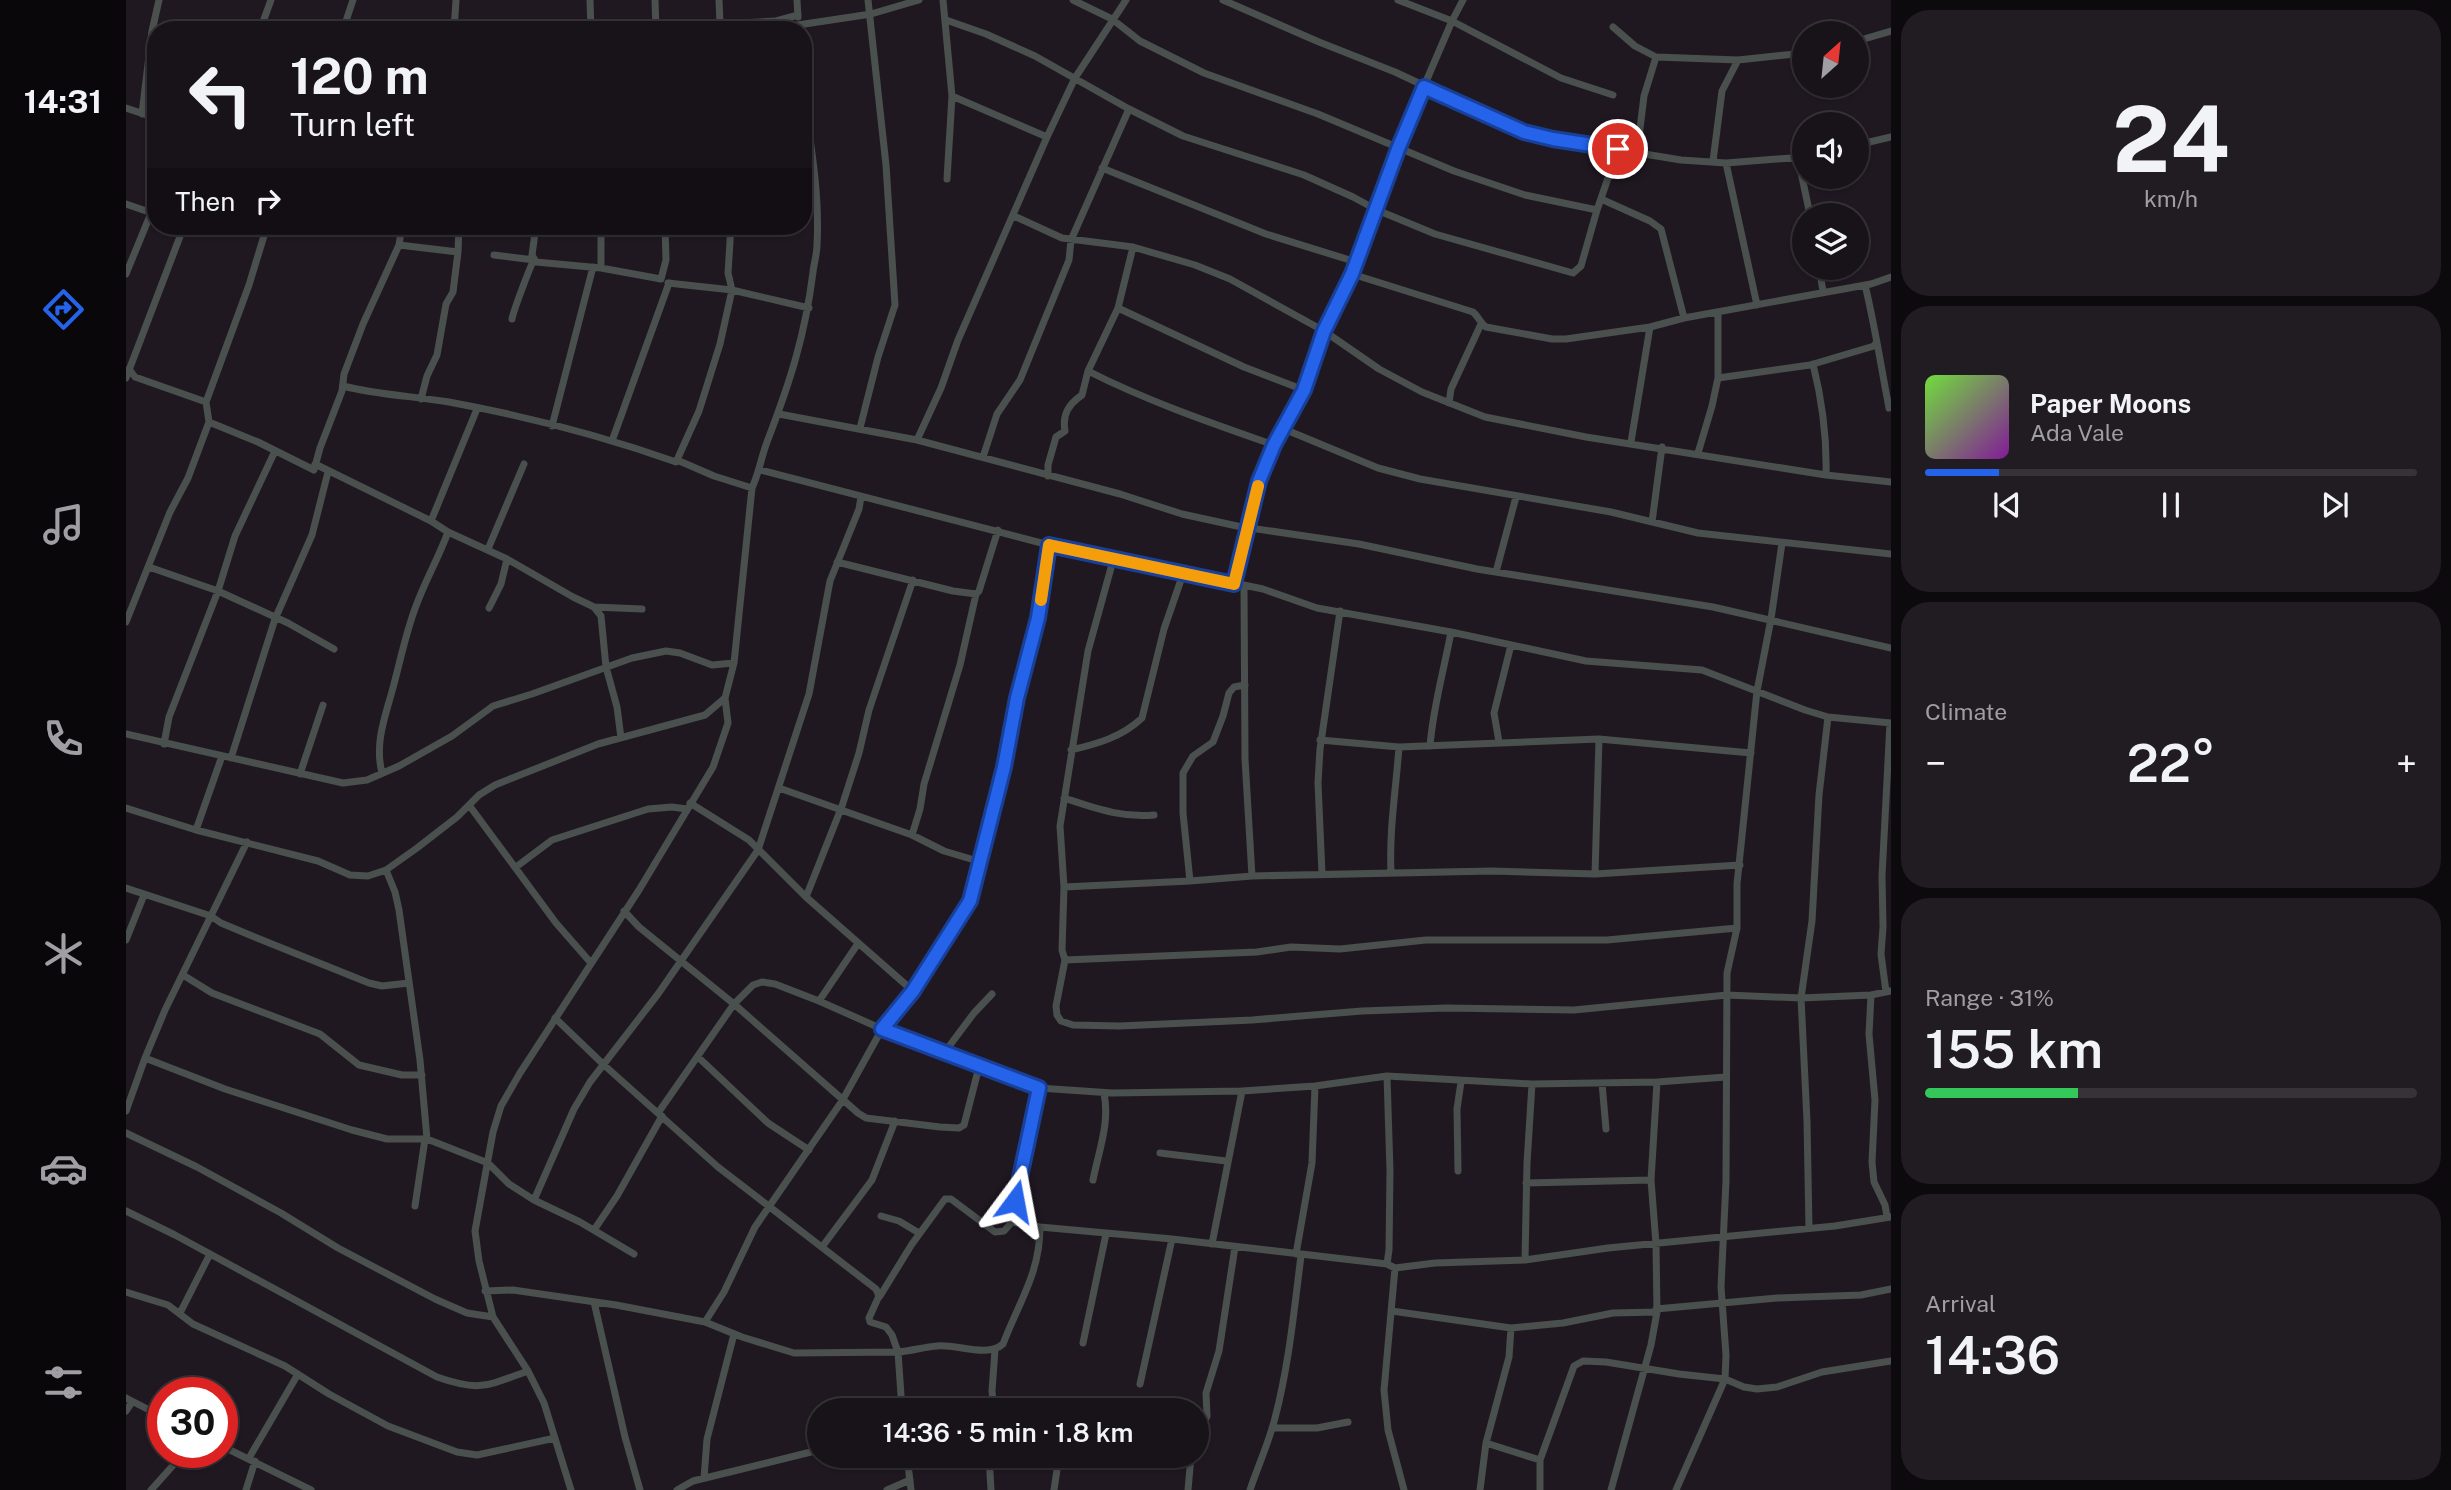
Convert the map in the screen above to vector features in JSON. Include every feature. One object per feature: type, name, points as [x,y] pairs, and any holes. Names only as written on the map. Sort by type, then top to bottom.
[{"type":"street","points":[[154,21],[159,0]]},
{"type":"street","points":[[263,21],[271,0]]},
{"type":"street","points":[[455,21],[457,0]]},
{"type":"street","points":[[590,0],[591,21]]},
{"type":"street","points":[[655,0],[656,21]]},
{"type":"street","points":[[719,0],[720,21]]},
{"type":"street","points":[[797,0],[798,21]]},
{"type":"street","points":[[860,428],[878,357],[895,305],[886,165],[868,0]]},
{"type":"street","points":[[812,25],[871,14],[919,0]]},
{"type":"street","points":[[943,0],[952,96],[947,179]]},
{"type":"street","points":[[1073,0],[1112,19],[1140,41],[1204,74],[1318,114],[1398,149],[1515,192],[1597,210]]},
{"type":"street","points":[[917,440],[942,388],[972,308],[1075,78],[1126,0]]},
{"type":"street","points":[[1223,0],[1395,72],[1524,132],[1681,160],[1726,163],[1792,158]]},
{"type":"street","points":[[1398,0],[1452,21],[1562,78],[1612,96]]},
{"type":"street","points":[[1234,584],[1259,481],[1274,445],[1304,390],[1324,331],[1352,274],[1398,149],[1463,0]]},
{"type":"street","points":[[345,21],[349,2]]},
{"type":"street","points":[[776,21],[798,15]]},
{"type":"street","points":[[946,20],[1035,56],[1183,136],[1304,175],[1435,234],[1573,273],[1581,266],[1618,149]]},
{"type":"street","points":[[1613,27],[1635,46],[1656,57],[1738,60],[1792,53]]},
{"type":"street","points":[[1869,37],[1891,31]]},
{"type":"street","points":[[1637,153],[1644,96],[1656,57]]},
{"type":"street","points":[[1713,161],[1722,91],[1738,60]]},
{"type":"street","points":[[142,114],[147,72]]},
{"type":"street","points":[[952,96],[1047,137]]},
{"type":"street","points":[[126,108],[147,115]]},
{"type":"street","points":[[983,457],[997,414],[1020,380],[1069,260],[1071,240],[1129,109]]},
{"type":"street","points":[[1869,142],[1891,137]]},
{"type":"street","points":[[571,1490],[544,1404],[528,1371],[493,1317],[485,1291],[475,1231],[501,1106],[713,768],[724,738],[728,723],[725,698],[734,663],[752,488],[761,470],[766,446],[779,415],[809,308],[817,246],[812,152]]},
{"type":"street","points":[[1726,163],[1757,304]]},
{"type":"street","points":[[1102,168],[1266,234],[1356,262]]},
{"type":"street","points":[[1601,199],[1650,221],[1661,229],[1684,318]]},
{"type":"street","points":[[126,204],[147,212]]},
{"type":"street","points":[[1014,216],[1071,240],[1133,247],[1195,265],[1230,279],[1324,331],[1379,369],[1485,417],[1826,475],[1891,481]]},
{"type":"street","points":[[126,274],[147,229]]},
{"type":"street","points":[[126,378],[180,235]]},
{"type":"street","points":[[126,622],[209,422],[206,402],[264,235]]},
{"type":"street","points":[[209,422],[314,470],[343,386],[344,374],[363,324],[399,245],[401,235]]},
{"type":"street","points":[[421,399],[427,376],[437,355],[446,304],[453,292],[459,235]]},
{"type":"street","points":[[534,260],[532,255],[535,235]]},
{"type":"street","points":[[552,426],[597,268],[600,235]]},
{"type":"street","points":[[661,279],[666,260],[665,235]]},
{"type":"street","points":[[677,460],[699,411],[720,344],[732,290],[728,274],[730,235]]},
{"type":"street","points":[[399,245],[458,252]]},
{"type":"street","points":[[1048,476],[1048,465],[1056,437],[1065,431],[1067,410],[1071,402],[1082,395],[1088,371],[1118,308],[1133,247]]},
{"type":"street","points":[[494,255],[534,260],[541,264],[597,268],[661,279],[669,284],[732,290],[809,308]]},
{"type":"street","points":[[512,318],[526,282],[528,267],[534,260]]},
{"type":"street","points":[[1352,274],[1479,316],[1481,324],[1451,389],[1449,403]]},
{"type":"street","points":[[1481,324],[1552,339],[1650,327],[1684,318],[1865,285],[1891,277]]},
{"type":"street","points":[[1822,280],[1824,291]]},
{"type":"street","points":[[612,441],[669,284]]},
{"type":"street","points":[[1865,285],[1876,330],[1876,343],[1889,408]]},
{"type":"street","points":[[1118,308],[1244,368],[1304,390]]},
{"type":"street","points":[[1698,453],[1718,378],[1718,313]]},
{"type":"street","points":[[1631,442],[1650,327]]},
{"type":"street","points":[[1718,378],[1813,364],[1874,346],[1876,343]]},
{"type":"street","points":[[1813,364],[1821,394],[1827,448],[1826,475]]},
{"type":"street","points":[[128,368],[135,377],[206,402]]},
{"type":"street","points":[[1088,371],[1119,387],[1274,445]]},
{"type":"street","points":[[343,386],[477,409],[552,426],[612,441],[676,462],[677,460],[752,488]]},
{"type":"street","points":[[431,521],[477,409]]},
{"type":"street","points":[[779,415],[917,440],[1182,514],[1247,528],[1359,544],[1411,557],[1713,607],[1891,648]]},
{"type":"street","points":[[1284,429],[1378,468],[1420,479],[1611,512],[1698,533],[1891,554]]},
{"type":"street","points":[[1653,522],[1662,447]]},
{"type":"street","points":[[164,744],[169,717],[218,591],[235,536],[275,451]]},
{"type":"street","points":[[315,464],[507,559],[594,607],[642,609]]},
{"type":"street","points":[[488,550],[524,464]]},
{"type":"street","points":[[761,470],[1049,545],[1114,557],[1244,587],[1263,589],[1317,608],[1451,632],[1586,661],[1702,670],[1828,717],[1891,723],[1882,848],[1887,917],[1881,954],[1889,991],[1871,995],[1801,998],[1727,995],[1574,1010],[1447,1008],[1120,1026],[1073,1025],[1061,1021],[1056,1006],[1065,960],[1062,950],[1064,887],[1060,825],[1088,651],[1114,557]]},
{"type":"street","points":[[231,758],[275,619],[312,535],[328,472]]},
{"type":"street","points":[[534,1200],[574,1109],[590,1082],[658,994],[758,850],[809,694],[824,607],[861,497]]},
{"type":"street","points":[[1496,572],[1516,497]]},
{"type":"street","points":[[912,835],[924,784],[960,665],[976,594],[998,530]]},
{"type":"street","points":[[382,774],[378,757],[381,727],[402,649],[416,605],[448,532]]},
{"type":"street","points":[[1676,1490],[1725,1379],[1722,1302],[1727,995],[1730,953],[1737,928],[1737,884],[1757,691],[1782,543]]},
{"type":"street","points":[[705,1322],[724,1292],[755,1227],[810,1150],[842,1101],[882,1029],[913,991],[970,901],[1038,618],[1049,545]]},
{"type":"street","points":[[489,608],[507,559]]},
{"type":"street","points":[[837,562],[953,591],[976,594]]},
{"type":"street","points":[[149,567],[218,591],[288,623],[334,649]]},
{"type":"street","points":[[1071,750],[1098,744],[1134,726],[1142,718],[1164,629],[1183,574]]},
{"type":"street","points":[[806,897],[859,753],[882,668],[913,580]]},
{"type":"street","points":[[1244,587],[1245,759],[1252,876]]},
{"type":"street","points":[[594,607],[601,616],[606,667],[617,707],[621,738]]},
{"type":"street","points":[[1322,874],[1318,783],[1320,740],[1332,678],[1340,611]]},
{"type":"street","points":[[1430,746],[1432,714],[1451,632]]},
{"type":"street","points":[[1499,742],[1494,713],[1511,645]]},
{"type":"street","points":[[126,734],[342,783],[356,783],[382,774],[452,736],[493,706],[606,667],[666,651],[681,653],[712,665],[734,663]]},
{"type":"street","points":[[1190,881],[1182,773],[1193,756],[1213,742],[1229,693],[1234,687],[1245,685]]},
{"type":"street","points":[[126,808],[196,830],[318,861],[350,875],[368,876],[386,870],[495,785],[598,744],[705,715],[725,698]]},
{"type":"street","points":[[300,774],[323,705]]},
{"type":"street","points":[[1810,1228],[1801,998],[1812,921],[1819,795],[1828,717]]},
{"type":"street","points":[[1320,740],[1399,747],[1599,739],[1751,753]]},
{"type":"street","points":[[1595,874],[1599,739]]},
{"type":"street","points":[[1391,872],[1391,825],[1399,747]]},
{"type":"street","points":[[196,830],[222,756]]},
{"type":"street","points":[[779,788],[912,835],[944,851],[981,862]]},
{"type":"street","points":[[1064,798],[1109,814],[1154,815]]},
{"type":"street","points":[[469,805],[556,923],[591,962]]},
{"type":"street","points":[[516,867],[552,841],[648,809],[688,806],[749,840],[857,945],[913,991]]},
{"type":"street","points":[[126,1111],[128,1099],[145,1058],[247,842]]},
{"type":"street","points":[[1064,887],[1252,876],[1391,872],[1595,874],[1740,865]]},
{"type":"street","points":[[386,870],[399,910],[422,1075],[426,1139],[415,1206]]},
{"type":"street","points":[[126,888],[211,916],[221,923],[369,983],[382,986],[409,983]]},
{"type":"street","points":[[126,940],[144,895]]},
{"type":"street","points":[[624,911],[639,927],[734,1004],[842,1101],[866,1118],[959,1128],[964,1125],[979,1067]]},
{"type":"street","points":[[1065,960],[1257,952],[1291,947],[1340,949],[1426,940],[1607,940],[1737,928]]},
{"type":"street","points":[[818,1001],[857,945]]},
{"type":"street","points":[[183,975],[212,993],[320,1034],[359,1065],[391,1073],[422,1075]]},
{"type":"street","points":[[594,1230],[617,1196],[660,1115],[698,1056],[734,1004],[753,985],[762,982],[775,984],[882,1029],[1039,1088],[1104,1093],[1242,1090],[1315,1086],[1387,1076],[1532,1084],[1657,1082],[1726,1077]]},
{"type":"street","points":[[944,1053],[992,994]]},
{"type":"street","points":[[1012,1222],[1387,1264],[1395,1268],[1435,1263],[1525,1260],[1608,1248],[1810,1228],[1889,1217],[1874,1182],[1872,1162],[1875,1100],[1870,1034],[1871,995]]},
{"type":"street","points":[[555,1018],[718,1167],[876,1289],[879,1296]]},
{"type":"street","points":[[698,1056],[768,1123],[810,1150]]},
{"type":"street","points":[[145,1058],[225,1089],[352,1130],[387,1139],[426,1139],[488,1163],[509,1184],[534,1200],[594,1230],[634,1254]]},
{"type":"street","points":[[1387,1076],[1390,1184],[1390,1250],[1387,1264]]},
{"type":"street","points":[[1458,1171],[1457,1110],[1461,1082]]},
{"type":"street","points":[[1611,1490],[1651,1345],[1656,1311],[1656,1244],[1651,1180],[1657,1082]]},
{"type":"street","points":[[1602,1083],[1606,1129]]},
{"type":"street","points":[[1525,1260],[1532,1084]]},
{"type":"street","points":[[1250,1490],[1272,1428],[1291,1341],[1298,1255],[1312,1163],[1315,1086]]},
{"type":"street","points":[[901,1398],[898,1352],[892,1335],[886,1327],[870,1322],[869,1318],[879,1296],[919,1233],[945,1199],[951,1199],[995,1232],[1004,1231],[1012,1222],[1012,1210],[1039,1088]]},
{"type":"street","points":[[1212,1244],[1226,1161],[1242,1090]]},
{"type":"street","points":[[1093,1180],[1105,1128],[1107,1108],[1104,1093]]},
{"type":"street","points":[[822,1247],[872,1180],[895,1121]]},
{"type":"street","points":[[126,1133],[197,1167],[338,1248],[435,1299],[467,1313],[493,1317]]},
{"type":"street","points":[[1160,1153],[1226,1161]]},
{"type":"street","points":[[1526,1183],[1651,1180]]},
{"type":"street","points":[[126,1211],[437,1377],[467,1386],[482,1387],[528,1371]]},
{"type":"street","points":[[881,1216],[899,1221],[919,1233]]},
{"type":"street","points":[[485,1291],[513,1290],[705,1322],[794,1353],[898,1352],[938,1345],[995,1350],[1003,1344],[1035,1269],[1040,1250],[1040,1227]]},
{"type":"street","points":[[1083,1343],[1106,1234]]},
{"type":"street","points":[[1140,1384],[1172,1239]]},
{"type":"street","points":[[1206,1398],[1219,1351],[1235,1247]]},
{"type":"street","points":[[180,1313],[210,1254]]},
{"type":"street","points":[[1395,1268],[1384,1390],[1388,1430],[1404,1490]]},
{"type":"street","points":[[1392,1311],[1511,1328],[1563,1324],[1614,1313],[1656,1311],[1722,1302],[1861,1295],[1891,1289]]},
{"type":"street","points":[[126,1292],[168,1305],[193,1324],[298,1374],[388,1426],[457,1452],[477,1455],[555,1438]]},
{"type":"street","points":[[594,1302],[640,1490]]},
{"type":"street","points":[[1480,1490],[1486,1443],[1509,1357],[1511,1328]]},
{"type":"street","points":[[704,1479],[707,1439],[734,1334]]},
{"type":"street","points":[[994,1398],[995,1350]]},
{"type":"street","points":[[1540,1490],[1539,1460],[1574,1366],[1583,1361],[1725,1379],[1744,1387],[1777,1387],[1822,1372],[1891,1361]]},
{"type":"street","points":[[246,1490],[252,1460],[298,1374]]},
{"type":"street","points":[[126,1411],[129,1400],[147,1409]]},
{"type":"street","points":[[1272,1428],[1317,1428],[1348,1422]]},
{"type":"street","points":[[1486,1443],[1539,1460]]},
{"type":"street","points":[[238,1453],[311,1490]]},
{"type":"street","points":[[677,1490],[693,1481],[807,1453]]},
{"type":"street","points":[[151,1490],[171,1468]]},
{"type":"street","points":[[909,1468],[911,1490]]},
{"type":"street","points":[[990,1468],[991,1490]]},
{"type":"street","points":[[1055,1490],[1058,1468]]},
{"type":"street","points":[[1188,1490],[1190,1468]]},
{"type":"street","points":[[887,1490],[910,1479]]},
{"type":"slow traffic","points":[[1041,600],[1049,545],[1234,584],[1258,486]]},
{"type":"route","points":[[1015,1201],[1039,1088],[882,1029],[913,991],[970,901],[1038,618],[1049,545],[1234,584],[1259,481],[1274,445],[1304,390],[1324,331],[1352,274],[1424,87],[1524,132],[1618,149]]}]
